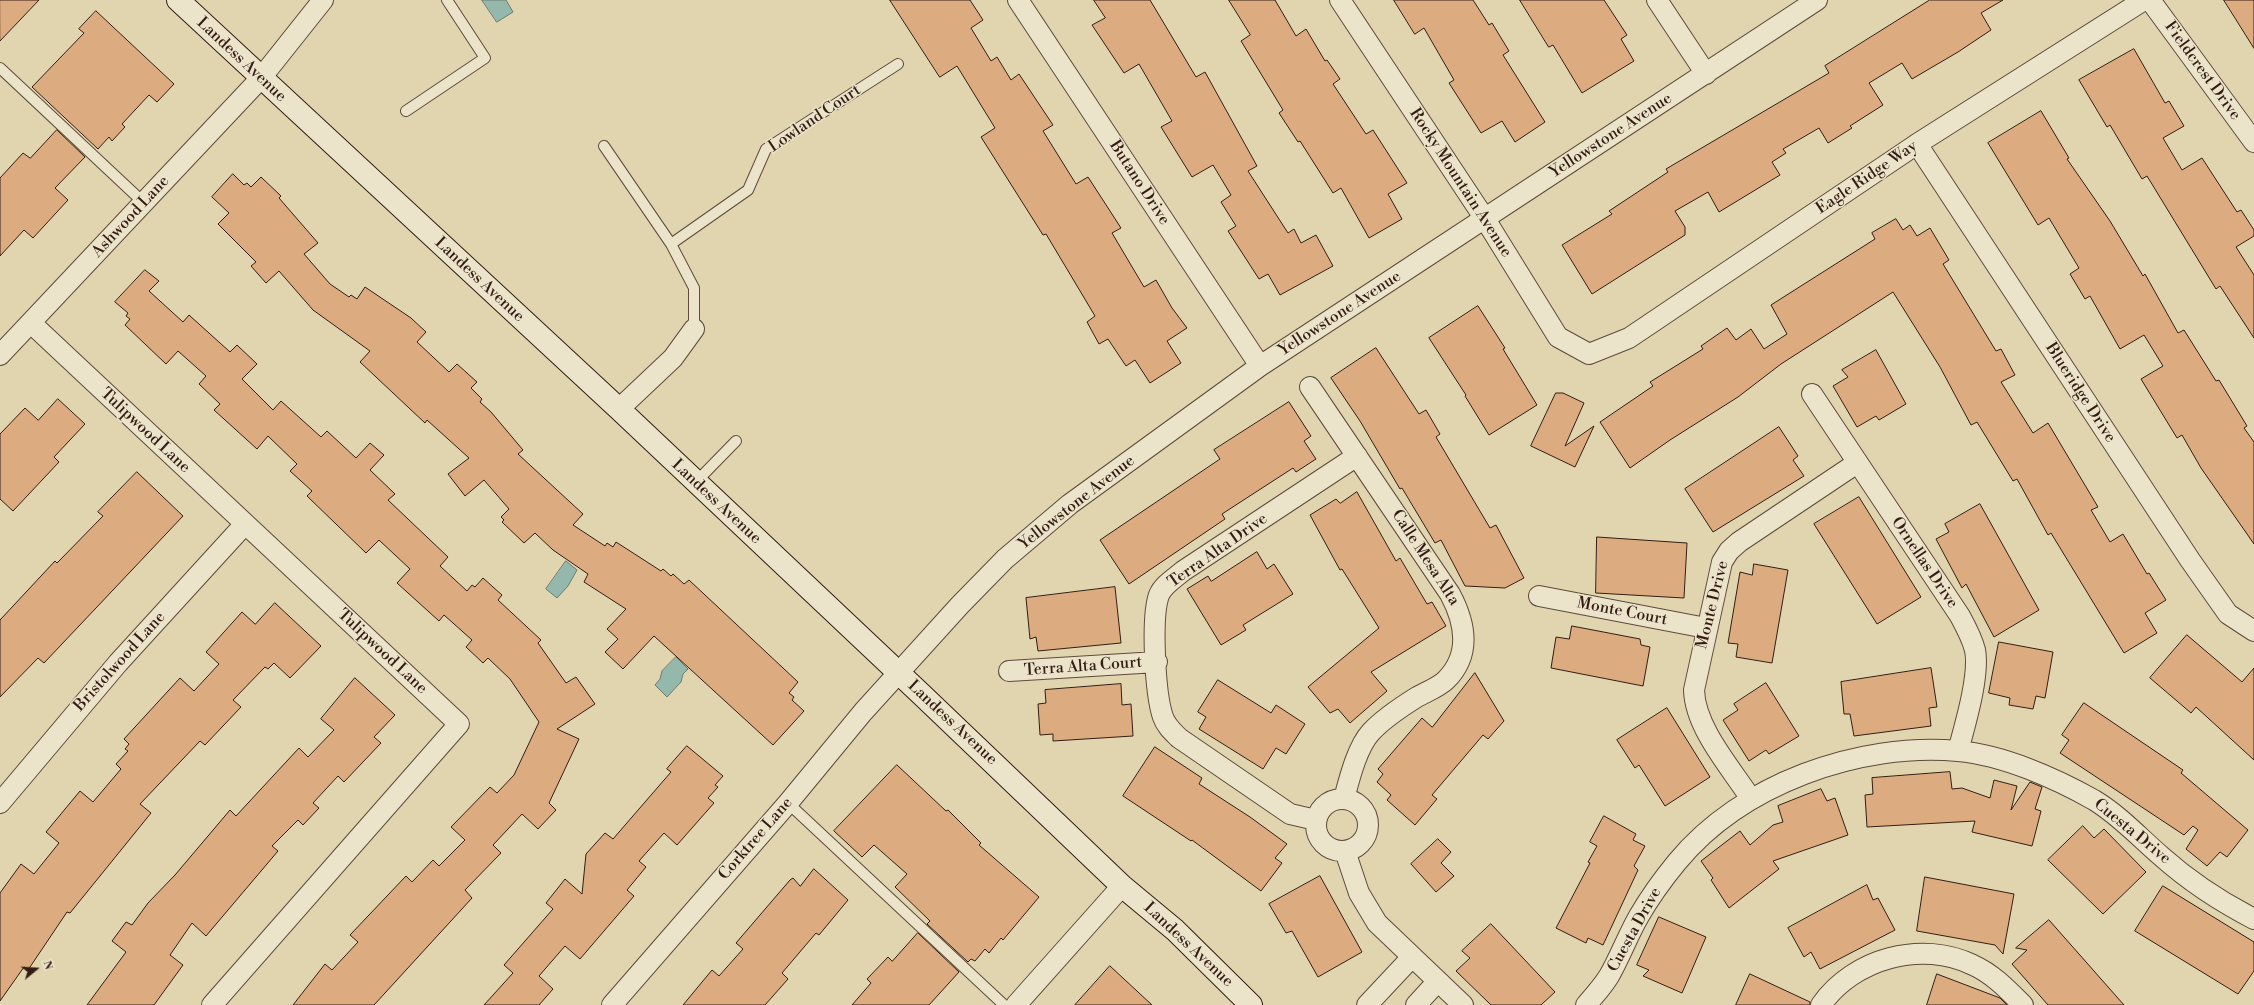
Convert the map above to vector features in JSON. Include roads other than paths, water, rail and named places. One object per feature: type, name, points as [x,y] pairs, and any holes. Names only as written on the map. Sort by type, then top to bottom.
[{"type":"main road","name":"Landess Avenue","points":[[178,0],[899,673],[1122,886],[1175,930],[1252,1005]]},
{"type":"street","name":"Ashwood Lane","points":[[0,355],[31,324],[261,78],[323,0]]},
{"type":"street","name":"Butano Drive","points":[[1018,0],[1260,366]]},
{"type":"street","name":"Rocky Mountain Avenue","points":[[1340,0],[1485,220],[1558,337],[1589,354]]},
{"type":"street","points":[[1657,0],[1706,74]]},
{"type":"street","name":"Yellowstone Avenue","points":[[899,673],[960,605],[1005,559],[1064,509],[1260,366],[1485,220],[1817,0]]},
{"type":"street","name":"Eagle Ridge Way","points":[[1589,354],[1629,338],[1917,144],[2144,0]]},
{"type":"street","name":"Fieldcrest Drive","points":[[2150,0],[2254,142]]},
{"type":"street","name":"Blueridge Drive","points":[[1917,144],[2190,560],[2228,614],[2254,631]]},
{"type":"street","name":"Tulipwood Lane","points":[[31,324],[459,724],[212,1005]]},
{"type":"street","points":[[618,410],[673,358],[694,329]]},
{"type":"street","name":"Calle Mesa Alta","points":[[1310,387],[1450,594],[1459,612],[1463,625],[1464,646],[1457,666],[1446,681],[1403,706],[1370,733],[1358,756],[1344,799]]},
{"type":"street","name":"Ornellas Drive","points":[[1812,394],[1960,616],[1972,639],[1975,652],[1976,672],[1958,751]]},
{"type":"street","name":"Terra Alta Drive","points":[[1316,820],[1290,814],[1174,734],[1163,717],[1159,702],[1155,611],[1160,593],[1169,582],[1183,571],[1358,456]]},
{"type":"street","name":"Monte Drive","points":[[1752,799],[1697,713],[1694,690],[1706,628],[1722,562],[1729,551],[1857,463]]},
{"type":"street","name":"Bristolwood Lane","points":[[0,803],[118,662],[244,524]]},
{"type":"street","name":"Monte Court","points":[[1539,596],[1706,628]]},
{"type":"street","name":"Terra Alta Court","points":[[1009,671],[1157,662]]},
{"type":"street","name":"Corktree Lane","points":[[612,1005],[788,803],[863,712],[899,673]]},
{"type":"street","name":"Cuesta Drive","points":[[1586,1005],[1609,976],[1638,918],[1654,891],[1679,860],[1721,820],[1752,799],[1796,777],[1832,764],[1893,752],[1958,751],[2021,766],[2059,781],[2096,801],[2194,882],[2224,902],[2254,919]]},
{"type":"street","points":[[1344,799],[1356,803],[1365,812],[1368,825],[1365,837],[1357,847],[1345,852],[1333,850],[1323,843],[1317,832],[1316,820],[1319,812],[1326,804],[1344,799]]},
{"type":"street","points":[[1345,852],[1359,893],[1377,923],[1463,1005]]},
{"type":"street","points":[[1016,1005],[1122,886]]},
{"type":"street","points":[[1821,1005],[1830,992],[1854,973],[1877,961],[1900,956],[1926,953],[1948,956],[1973,965],[1999,981],[2023,1005]]},
{"type":"street","points":[[1367,1005],[1412,958]]},
{"type":"street","points":[[1416,1005],[1438,982]]},
{"type":"lane","points":[[406,111],[485,58],[447,0]]},
{"type":"lane","name":"Lowland Court","points":[[671,244],[748,190],[766,149],[898,64]]},
{"type":"lane","points":[[0,68],[144,203]]},
{"type":"lane","points":[[604,146],[671,244],[694,288],[694,329]]},
{"type":"lane","points":[[695,483],[736,441]]},
{"type":"lane","points":[[788,803],[1004,1005]]},
{"type":"water","points":[[482,0],[506,0],[513,12],[497,22]]},
{"type":"water","points":[[566,561],[577,570],[568,586],[557,598],[546,589]]},
{"type":"water","points":[[676,657],[688,669],[683,674],[681,682],[667,697],[655,685],[660,679],[662,671]]}]
